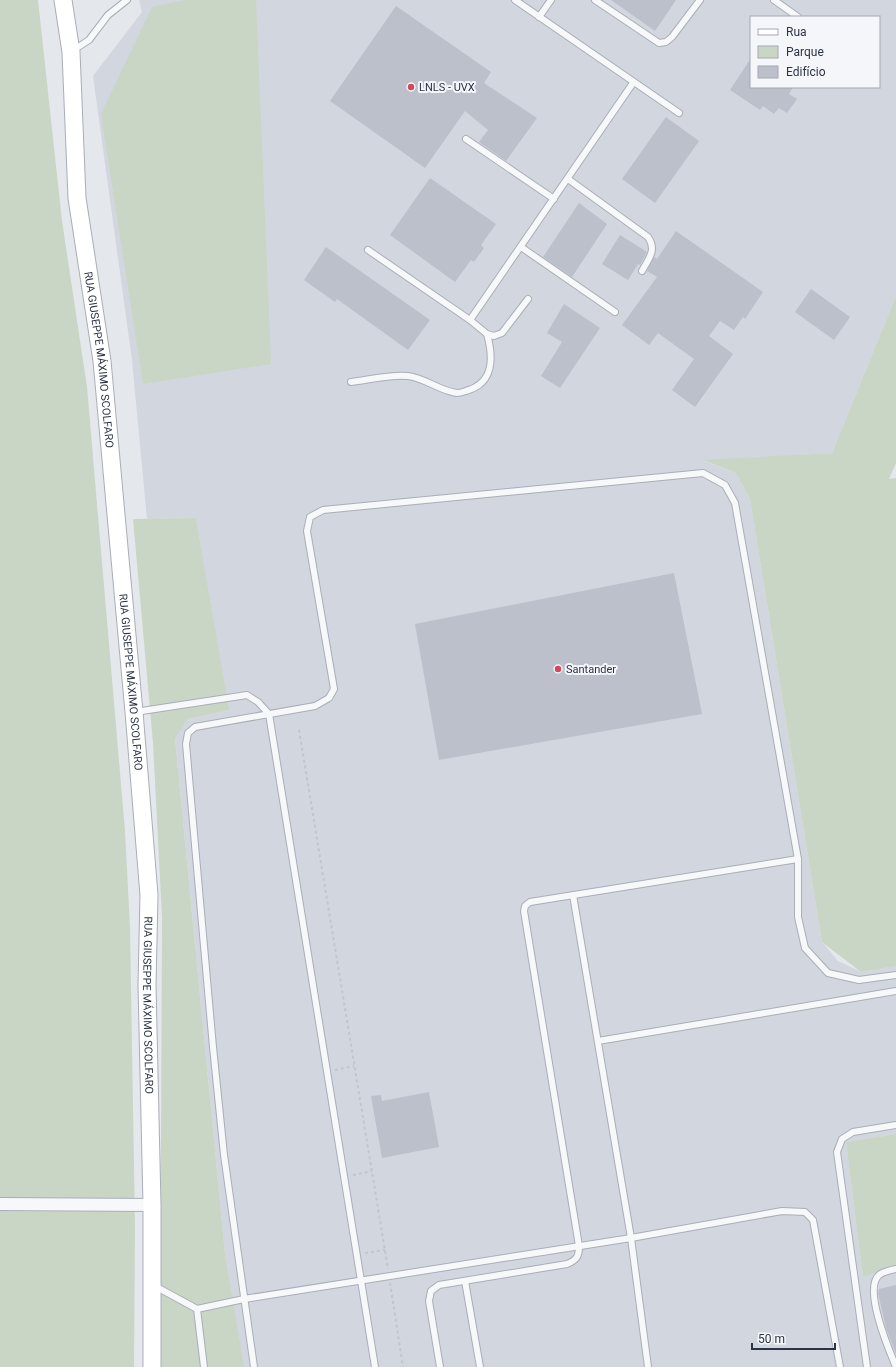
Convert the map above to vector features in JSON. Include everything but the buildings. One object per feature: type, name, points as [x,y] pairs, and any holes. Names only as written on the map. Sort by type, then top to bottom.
[{"type":"main road","name":"RUA GIUSEPPE MÁXIMO SCOLFARO","points":[[63,0],[70,52],[77,198],[102,361],[149,895],[147,985],[152,1205],[152,1367]]},
{"type":"street","points":[[0,1204],[152,1205]]},
{"type":"lane","points":[[70,52],[89,40],[108,15],[127,0]]},
{"type":"lane","points":[[515,0],[679,113]]},
{"type":"lane","points":[[539,17],[551,0]]},
{"type":"lane","points":[[595,0],[659,43],[666,42],[672,37],[700,0]]},
{"type":"lane","points":[[774,0],[797,16]]},
{"type":"lane","points":[[470,320],[633,82]]},
{"type":"lane","points":[[466,139],[554,199]]},
{"type":"lane","points":[[568,179],[648,237],[653,244],[653,251],[642,271]]},
{"type":"lane","points":[[521,247],[615,312]]},
{"type":"lane","points":[[368,250],[470,320],[487,334],[494,336],[502,333],[528,299]]},
{"type":"lane","points":[[351,382],[401,376],[411,377],[441,389],[459,393],[476,388],[487,378],[492,364],[487,334]]},
{"type":"lane","points":[[254,1367],[224,1155],[212,1047],[186,744],[188,733],[195,727],[315,706],[329,698],[334,689],[307,531],[310,517],[323,510],[703,473],[725,484],[735,504],[798,858],[798,917],[805,948],[828,973],[859,980],[896,975]]},
{"type":"lane","points":[[134,712],[247,695],[258,702],[269,714],[375,1367]]},
{"type":"lane","points":[[440,1367],[429,1301],[431,1291],[439,1285],[567,1264],[575,1261],[579,1255],[579,1246],[524,911],[525,906],[530,902],[573,894],[798,858]]},
{"type":"lane","points":[[573,894],[631,1238],[648,1367]]},
{"type":"lane","points":[[598,1041],[896,991]]},
{"type":"lane","points":[[867,1367],[837,1152],[842,1139],[853,1132],[896,1124]]},
{"type":"lane","points":[[152,1284],[197,1309],[244,1299],[361,1282],[631,1238],[782,1211],[805,1212],[813,1220],[840,1367]]},
{"type":"lane","points":[[896,1269],[879,1275],[875,1281],[874,1289],[878,1317],[896,1367]]},
{"type":"lane","points":[[465,1281],[480,1367]]},
{"type":"lane","points":[[197,1309],[204,1367]]},
{"type":"path","points":[[299,730],[403,1367]]},
{"type":"path","points":[[328,1071],[354,1066]]},
{"type":"path","points":[[344,1176],[372,1171]]},
{"type":"path","points":[[356,1255],[384,1250]]},
{"type":"shaded area","points":[[139,0],[896,0],[896,296],[832,453],[704,461],[736,473],[750,499],[822,942],[838,961],[861,972],[896,966],[896,1134],[846,1142],[863,1276],[896,1266],[896,1367],[243,1367],[225,1254],[175,737],[188,719],[228,710],[196,518],[147,519],[132,360],[93,76],[142,12]]},
{"type":"green space","points":[[0,0],[38,0],[62,221],[87,387],[125,831],[130,928],[135,1227],[134,1367],[0,1367]]},
{"type":"green space","points":[[184,0],[256,0],[271,364],[143,384],[101,114],[152,7]]},
{"type":"green space","points":[[896,296],[896,463],[889,479],[896,478],[896,966],[861,972],[822,942],[750,499],[736,473],[703,460],[832,453]]},
{"type":"green space","points":[[196,518],[229,710],[188,719],[175,738],[225,1254],[244,1367],[160,1367],[162,917],[153,743],[133,519]]},
{"type":"green space","points":[[896,1134],[896,1266],[863,1277],[846,1142]]},
{"type":"place","name":"LNLS - UVX","points":[[411,87]]},
{"type":"place","name":"Santander","points":[[558,669]]}]
